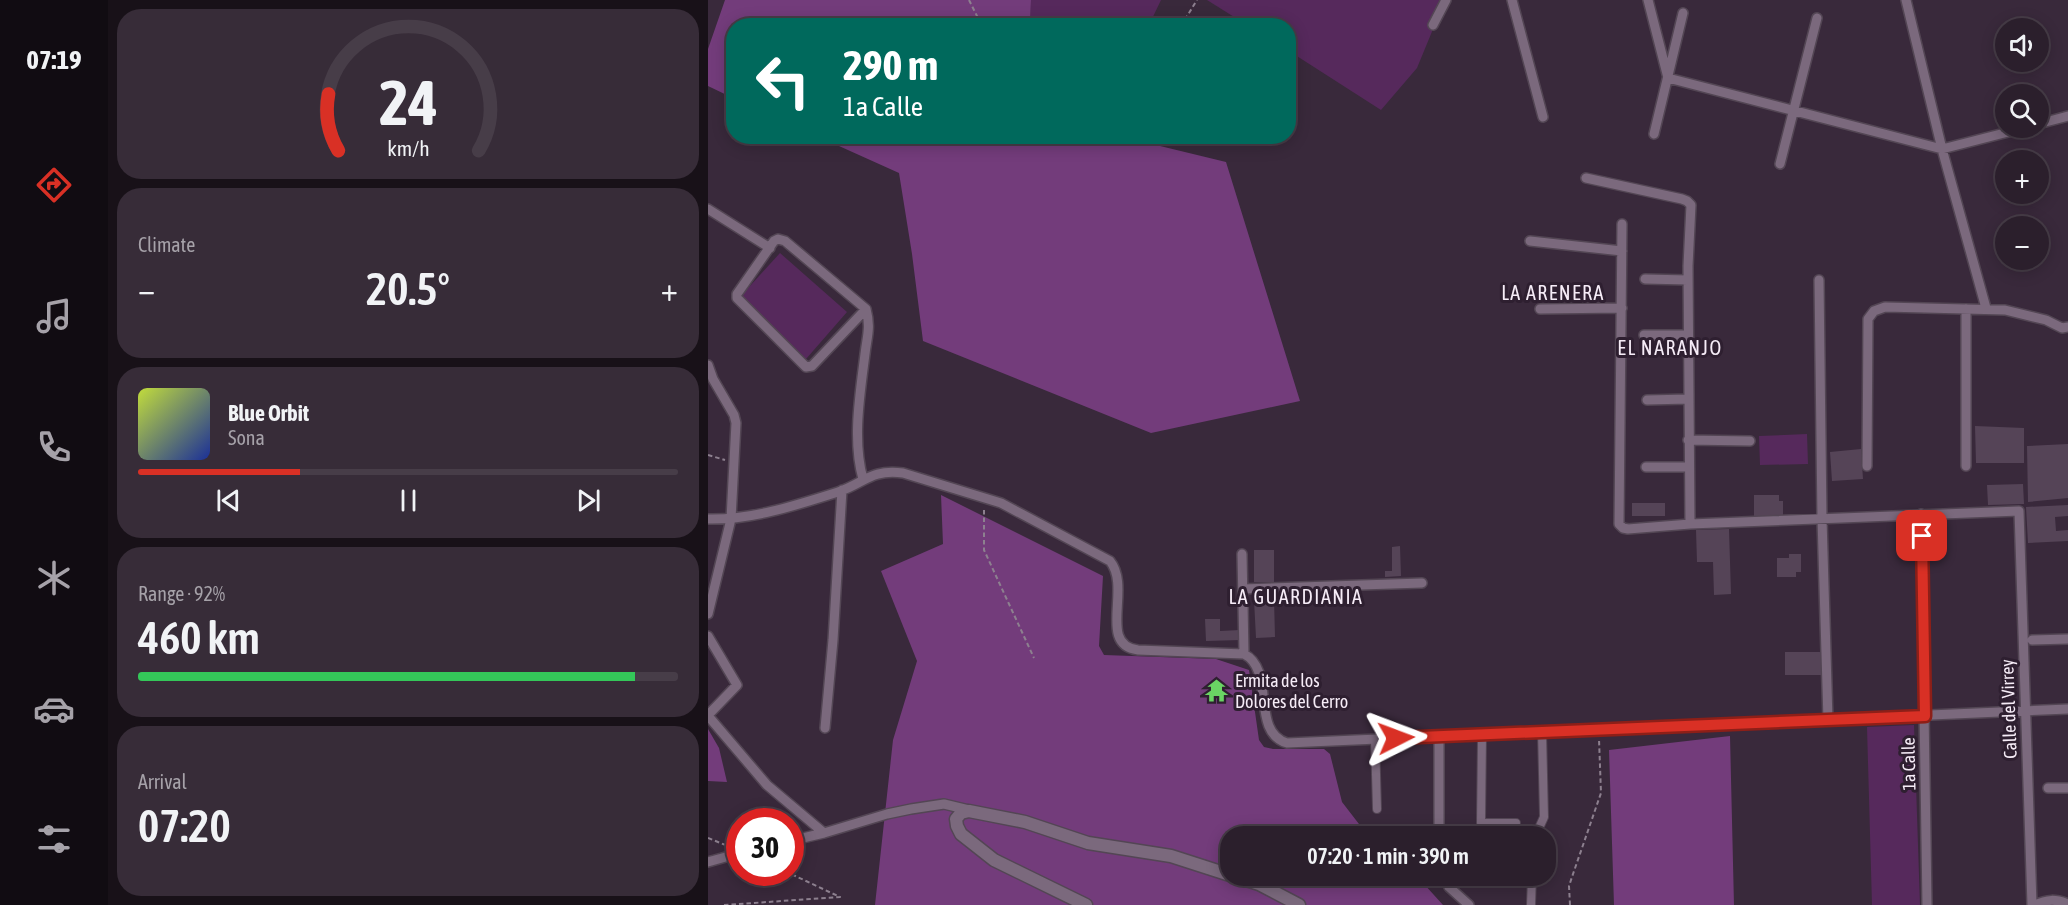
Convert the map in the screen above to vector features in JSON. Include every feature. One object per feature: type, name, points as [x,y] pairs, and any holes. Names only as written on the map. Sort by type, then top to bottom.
[{"type":"street","points":[[1433,25],[1446,0]]},
{"type":"street","points":[[1512,0],[1543,117]]},
{"type":"street","points":[[1648,0],[1668,78]]},
{"type":"street","points":[[1906,0],[1942,149],[1986,308]]},
{"type":"street","points":[[1654,134],[1683,13]]},
{"type":"street","points":[[1780,164],[1817,18]]},
{"type":"street","points":[[1668,78],[1942,149],[1995,135]]},
{"type":"street","points":[[2049,121],[2068,116]]},
{"type":"street","points":[[1586,178],[1687,201],[1691,205],[1688,280],[1689,524]]},
{"type":"street","points":[[708,209],[770,248]]},
{"type":"street","points":[[1622,224],[1619,524],[1623,528],[1921,514]]},
{"type":"street","points":[[863,479],[858,463],[858,425],[870,324],[866,309],[785,241],[778,239],[774,241],[739,291],[737,298],[807,368],[812,366],[866,309]]},
{"type":"street","points":[[1530,241],[1622,251]]},
{"type":"street","points":[[1645,279],[1688,280]]},
{"type":"street","points":[[1819,280],[1822,519],[1828,720]]},
{"type":"street","points":[[1867,466],[1868,319],[1877,309],[1885,307],[1986,308],[2005,310],[2046,320],[2062,328],[2068,327]]},
{"type":"street","points":[[1540,309],[1622,308]]},
{"type":"street","points":[[1966,309],[1966,466]]},
{"type":"street","points":[[1644,335],[1688,335]]},
{"type":"street","points":[[708,365],[736,423],[731,519],[708,614]]},
{"type":"street","points":[[1647,400],[1688,399]]},
{"type":"street","points":[[1688,440],[1750,441]]},
{"type":"street","points":[[1646,467],[1688,466]]},
{"type":"street","points":[[708,519],[731,519],[809,501],[842,490],[877,473],[889,471],[903,473],[1001,503],[1110,561],[1119,578],[1116,630],[1119,640],[1127,647],[1138,650],[1244,654],[1252,658],[1257,668],[1269,727],[1276,738],[1292,743],[2068,709]]},
{"type":"street","points":[[825,728],[842,490]]},
{"type":"street","name":"Calle del Virrey","points":[[1921,514],[2019,511],[2033,905]]},
{"type":"street","name":"1a Calle","points":[[1921,514],[1927,905]]},
{"type":"street","points":[[1242,554],[1244,654]]},
{"type":"street","points":[[1243,589],[1422,583]]},
{"type":"street","points":[[708,636],[737,685],[709,714],[709,717],[767,785],[824,833]]},
{"type":"street","points":[[2032,640],[2068,639]]},
{"type":"street","points":[[1540,826],[1544,817],[1542,732]]},
{"type":"street","points":[[1482,735],[1481,823],[1516,823]]},
{"type":"street","points":[[1439,736],[1439,826]]},
{"type":"street","points":[[1375,739],[1377,809]]},
{"type":"street","points":[[2048,788],[2068,788]]},
{"type":"street","points":[[804,838],[887,814],[944,804],[1025,822],[1088,843],[1172,856],[1220,871]]},
{"type":"street","points":[[969,811],[962,813],[956,819],[961,834],[994,860],[1086,905]]},
{"type":"street","points":[[708,862],[726,857]]},
{"type":"street","points":[[1263,886],[1299,905]]},
{"type":"street","points":[[1448,886],[1469,905]]},
{"type":"street","points":[[1530,905],[1531,886]]},
{"type":"street","points":[[2033,905],[2044,900],[2068,904]]},
{"type":"path","points":[[969,0],[978,18]]},
{"type":"path","points":[[1186,18],[1197,0]]},
{"type":"path","points":[[708,455],[733,462]]},
{"type":"path","points":[[984,498],[984,550],[1034,658]]},
{"type":"path","points":[[1570,905],[1569,886],[1572,874],[1601,793],[1598,730]]},
{"type":"path","points":[[708,838],[726,845]]},
{"type":"path","points":[[724,905],[840,897],[804,880]]},
{"type":"shaded area","points":[[725,0],[1031,0],[1030,18],[726,18],[726,95],[708,86],[708,49]]},
{"type":"shaded area","points":[[1031,0],[1161,0],[1152,18],[1030,18]]},
{"type":"shaded area","points":[[1207,0],[1445,0],[1417,68],[1381,110],[1296,55],[1296,18],[1236,18]]},
{"type":"shaded area","points":[[835,144],[1152,144],[1226,162],[1300,401],[1151,433],[923,341],[899,173]]},
{"type":"shaded area","points":[[780,253],[847,312],[806,359],[740,297]]},
{"type":"shaded area","points":[[1807,434],[1808,464],[1760,465],[1759,436]]},
{"type":"shaded area","points":[[941,495],[1103,576],[1099,646],[1104,655],[1216,659],[1249,670],[1259,740],[1264,747],[1324,749],[1330,754],[1342,802],[1361,826],[1220,826],[1220,886],[1426,886],[1443,905],[875,905],[893,740],[917,661],[881,571],[943,544]]},
{"type":"shaded area","points":[[1914,725],[1920,905],[1872,905],[1867,727]]},
{"type":"shaded area","points":[[708,729],[719,748],[727,782],[708,781]]},
{"type":"shaded area","points":[[1730,736],[1734,905],[1614,905],[1609,750]]},
{"type":"building","points":[[1975,426],[2024,428],[2024,463],[1976,463]]},
{"type":"building","points":[[2068,444],[2068,498],[2028,502],[2027,446]]},
{"type":"building","points":[[1861,449],[1863,479],[1832,481],[1830,452]]},
{"type":"building","points":[[2023,484],[2024,504],[1988,505],[1987,485]]},
{"type":"building","points":[[1754,495],[1779,495],[1779,501],[1783,501],[1783,518],[1754,518]]},
{"type":"building","points":[[1632,503],[1665,503],[1665,516],[1632,516]]},
{"type":"building","points":[[2068,505],[2068,516],[2055,517],[2056,531],[2068,530],[2068,541],[2028,543],[2026,507]]},
{"type":"building","points":[[1729,529],[1731,594],[1714,595],[1713,562],[1697,562],[1696,530]]},
{"type":"building","points":[[1400,546],[1401,576],[1385,577],[1385,571],[1392,571],[1392,547]]},
{"type":"building","points":[[1254,550],[1274,550],[1274,582],[1254,582]]},
{"type":"building","points":[[1789,554],[1801,554],[1801,572],[1796,572],[1796,577],[1777,577],[1777,558],[1789,558]]},
{"type":"building","points":[[1274,599],[1275,637],[1256,638],[1254,600]]},
{"type":"building","points":[[1205,619],[1220,619],[1220,631],[1240,630],[1241,640],[1206,641]]},
{"type":"building","points":[[1785,652],[1824,652],[1824,675],[1785,675]]},
{"type":"place","name":"Ermita de los Dolores del Cerro","points":[[1217,691]]},
{"type":"district","name":"LA ARENERA","points":[[1553,293]]},
{"type":"district","name":"EL NARANJO","points":[[1670,348]]},
{"type":"district","name":"LA GUARDIANIA","points":[[1296,597]]},
{"type":"route","points":[[1396,738],[1925,716],[1922,536]]}]
